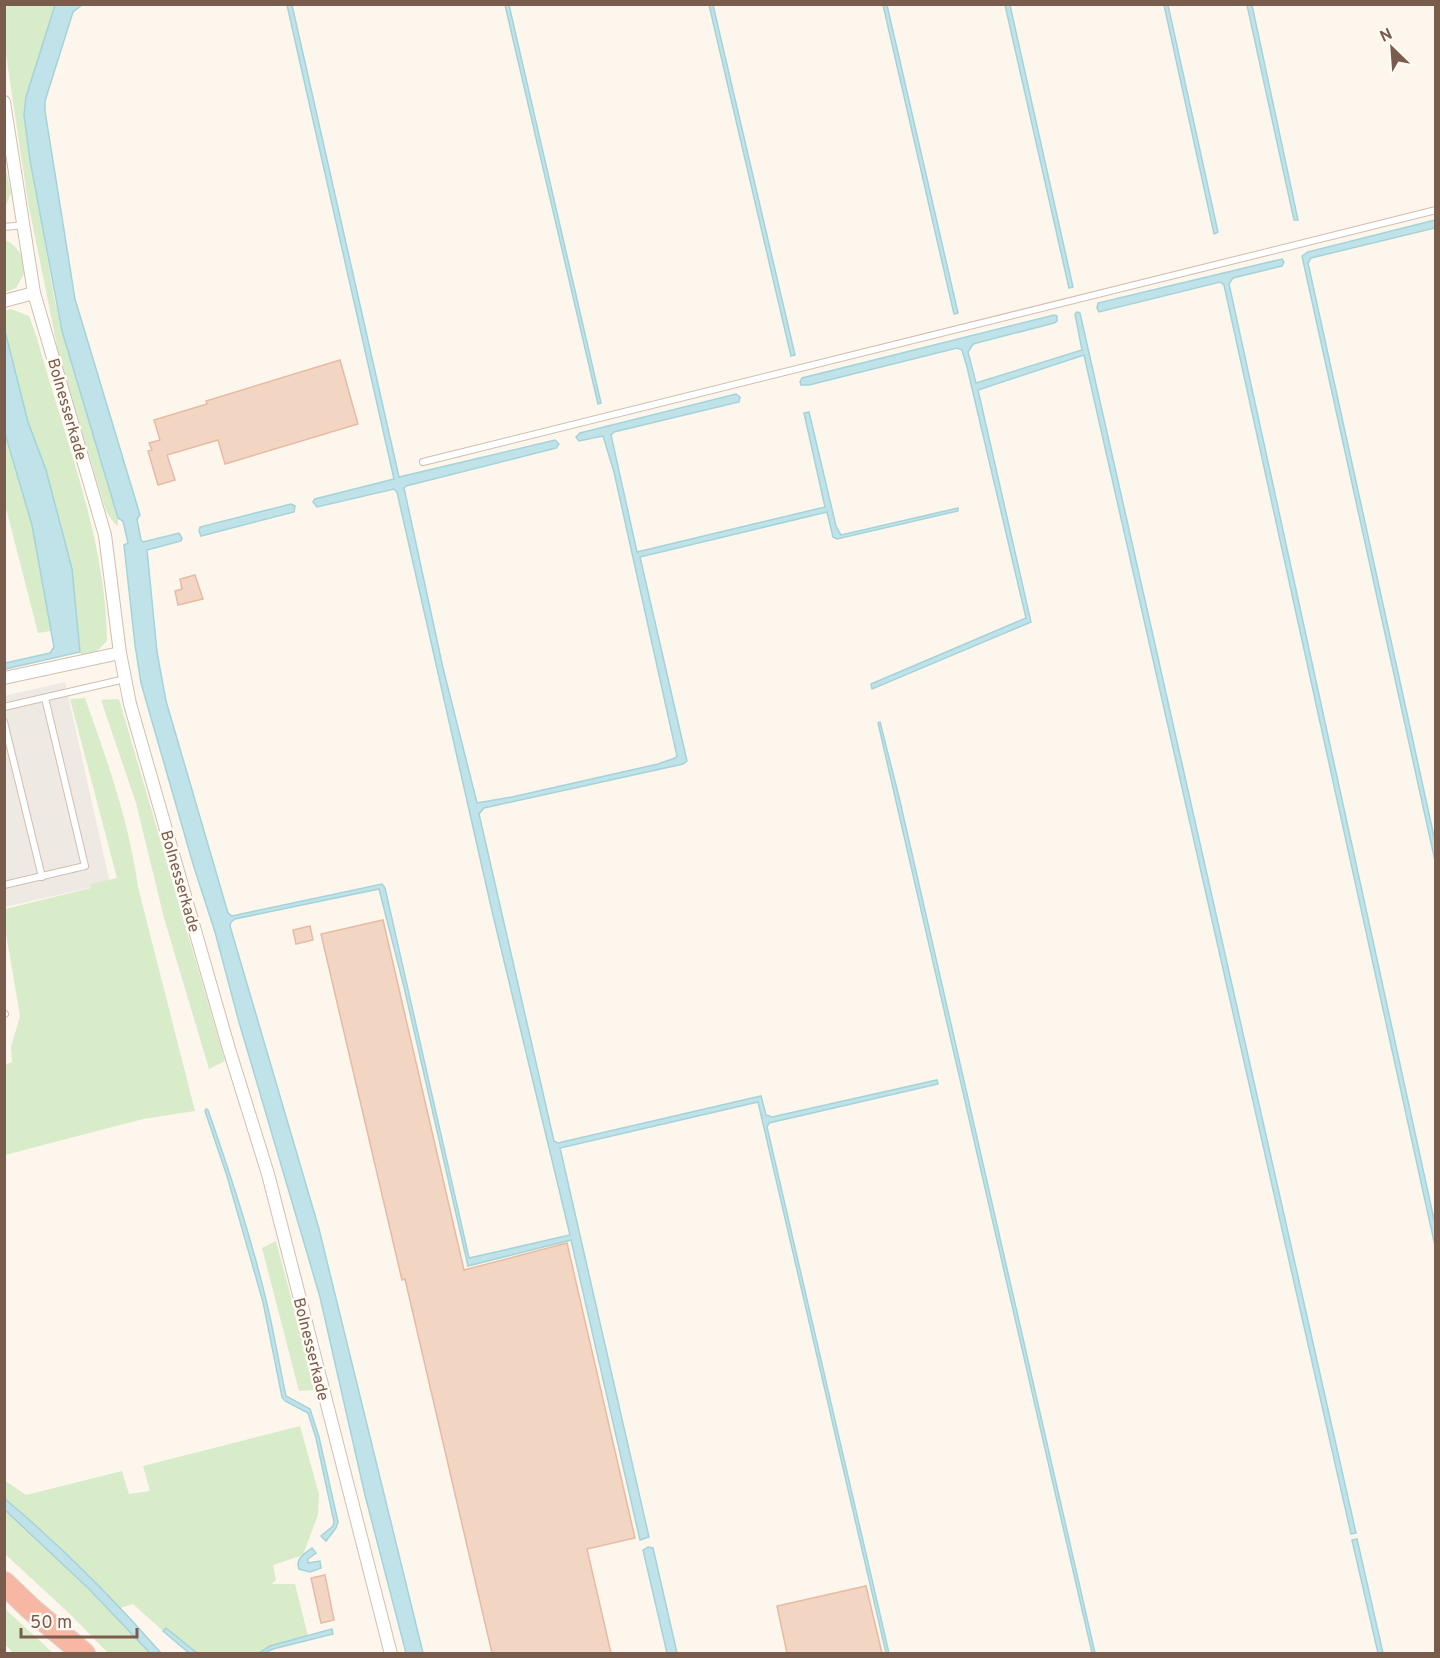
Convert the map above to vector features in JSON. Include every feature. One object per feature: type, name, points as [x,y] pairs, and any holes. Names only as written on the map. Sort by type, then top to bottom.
[{"type":"highway","points":[[4,1583],[84,1653]]},
{"type":"highway","points":[[30,1608],[68,1653]]},
{"type":"street","name":"Bolnesserkade","points":[[4,102],[34,293],[105,536],[120,653],[130,704],[229,1049],[268,1174],[391,1653]]},
{"type":"street","points":[[4,301],[34,293]]},
{"type":"street","points":[[4,678],[120,653]]},
{"type":"lane","points":[[423,462],[1436,210]]},
{"type":"lane","points":[[4,226],[24,225]]},
{"type":"lane","points":[[4,707],[125,680]]},
{"type":"lane","points":[[4,885],[85,867],[45,698]]},
{"type":"lane","points":[[4,722],[42,877]]},
{"type":"shaded area","points":[[65,682],[110,883],[5,907],[4,696]]},
{"type":"green space","points":[[8,5],[55,5],[26,97],[25,126],[54,297],[118,518],[118,526],[106,511],[59,356],[28,202],[5,48],[4,10]]},
{"type":"green space","points":[[4,161],[11,193],[5,208],[4,208]]},
{"type":"green space","points":[[5,240],[19,252],[26,270],[16,288],[5,292]]},
{"type":"green space","points":[[11,309],[29,316],[92,526],[105,602],[107,641],[97,651],[81,657],[72,569],[46,470],[28,422],[5,331],[4,311]]},
{"type":"green space","points":[[4,434],[32,525],[51,631],[38,633],[5,504]]},
{"type":"green space","points":[[85,698],[123,815],[138,887],[195,1111],[143,1119],[5,1155],[5,1065],[12,1062],[11,1047],[20,1016],[5,928],[5,909],[91,888],[91,884],[117,878],[70,699]]},
{"type":"green space","points":[[119,699],[225,1061],[209,1069],[164,918],[136,803],[101,700]]},
{"type":"green space","points":[[276,1241],[316,1390],[299,1391],[262,1248]]},
{"type":"green space","points":[[300,1426],[319,1494],[318,1515],[303,1555],[273,1565],[276,1580],[272,1584],[295,1584],[308,1636],[268,1647],[259,1653],[197,1653],[166,1628],[163,1631],[133,1604],[120,1608],[48,1536],[5,1499],[4,1480],[26,1495],[122,1471],[129,1494],[150,1491],[143,1466]]},
{"type":"green space","points":[[5,1510],[89,1589],[150,1653],[108,1653],[5,1554]]},
{"type":"green space","points":[[4,1608],[53,1653],[13,1653],[5,1644]]},
{"type":"water","points":[[55,5],[82,5],[73,12],[45,101],[75,299],[140,515],[137,519],[141,540],[143,542],[179,533],[182,538],[181,541],[147,550],[157,652],[166,701],[228,913],[232,916],[382,884],[385,888],[469,1258],[570,1235],[492,911],[397,492],[394,489],[317,507],[313,502],[315,499],[394,479],[287,5],[292,5],[399,477],[555,440],[559,444],[556,448],[404,488],[443,668],[477,803],[658,764],[677,756],[614,472],[603,436],[579,441],[576,437],[580,433],[736,394],[740,397],[739,402],[614,432],[611,435],[637,552],[825,507],[804,413],[809,412],[836,526],[841,535],[958,508],[958,511],[837,539],[833,537],[827,512],[640,557],[687,761],[683,764],[484,808],[479,814],[554,1141],[558,1143],[761,1096],[766,1115],[772,1117],[937,1080],[938,1084],[769,1123],[767,1127],[889,1653],[886,1653],[758,1102],[560,1148],[649,1537],[640,1540],[571,1240],[468,1266],[404,987],[379,889],[235,919],[230,926],[319,1229],[423,1653],[406,1653],[365,1495],[320,1297],[141,683],[124,545],[128,543],[123,521],[118,518],[62,331],[30,160],[24,115],[26,97]]},
{"type":"water","points":[[505,5],[509,5],[601,403],[598,404]]},
{"type":"water","points":[[709,5],[713,5],[795,355],[791,356]]},
{"type":"water","points":[[883,5],[887,5],[958,313],[954,314]]},
{"type":"water","points":[[1005,5],[1010,5],[1073,287],[1069,288]]},
{"type":"water","points":[[1164,5],[1168,5],[1218,232],[1214,234]]},
{"type":"water","points":[[1247,5],[1252,5],[1298,220],[1294,220]]},
{"type":"water","points":[[1435,220],[1435,228],[1311,258],[1308,263],[1435,841],[1435,861],[1302,256],[1308,252]]},
{"type":"water","points":[[1282,259],[1284,262],[1282,266],[1233,278],[1229,284],[1435,1224],[1435,1246],[1224,285],[1220,282],[1099,312],[1097,308],[1098,303]]},
{"type":"water","points":[[1080,313],[1356,1533],[1351,1534],[1084,355],[978,390],[1031,622],[872,689],[871,684],[1026,618],[962,350],[957,348],[809,385],[801,385],[800,382],[802,378],[1057,316],[1057,321],[1054,323],[973,344],[968,352],[976,383],[1082,350],[1075,314]]},
{"type":"water","points":[[5,331],[28,422],[46,470],[72,569],[80,652],[5,669],[5,663],[50,653],[54,647],[32,525],[5,434]]},
{"type":"water","points":[[291,504],[295,506],[294,512],[201,536],[199,531],[200,527]]},
{"type":"water","points":[[880,722],[1095,1653],[1092,1653],[878,723]]},
{"type":"water","points":[[206,1109],[254,1252],[286,1396],[310,1409],[319,1437],[338,1522],[326,1541],[321,1536],[333,1526],[334,1522],[316,1438],[308,1413],[285,1401],[282,1397],[263,1302]]},
{"type":"water","points":[[5,1499],[86,1573],[161,1653],[150,1653],[89,1589],[5,1510]]},
{"type":"water","points":[[1357,1539],[1383,1653],[1378,1653],[1352,1540]]},
{"type":"water","points":[[648,1547],[653,1548],[677,1653],[667,1653],[643,1550]]},
{"type":"water","points":[[312,1548],[316,1553],[308,1559],[308,1563],[320,1561],[321,1568],[310,1572],[299,1569],[299,1560]]},
{"type":"water","points":[[166,1628],[197,1653],[189,1653],[163,1631]]},
{"type":"water","points":[[332,1629],[333,1634],[259,1653],[270,1646]]},
{"type":"building","points":[[340,360],[358,424],[225,464],[218,440],[167,455],[175,480],[158,485],[148,451],[152,450],[149,443],[160,440],[154,420],[207,404],[206,401]]},
{"type":"building","points":[[195,575],[203,599],[178,605],[175,591],[182,589],[180,579]]},
{"type":"building","points":[[383,920],[464,1270],[567,1243],[635,1538],[587,1549],[611,1653],[492,1653],[405,1279],[402,1280],[321,934]]},
{"type":"building","points":[[310,926],[313,940],[296,944],[293,930]]},
{"type":"building","points":[[325,1575],[334,1620],[321,1623],[311,1578]]},
{"type":"building","points":[[866,1586],[882,1653],[787,1653],[777,1606]]}]
